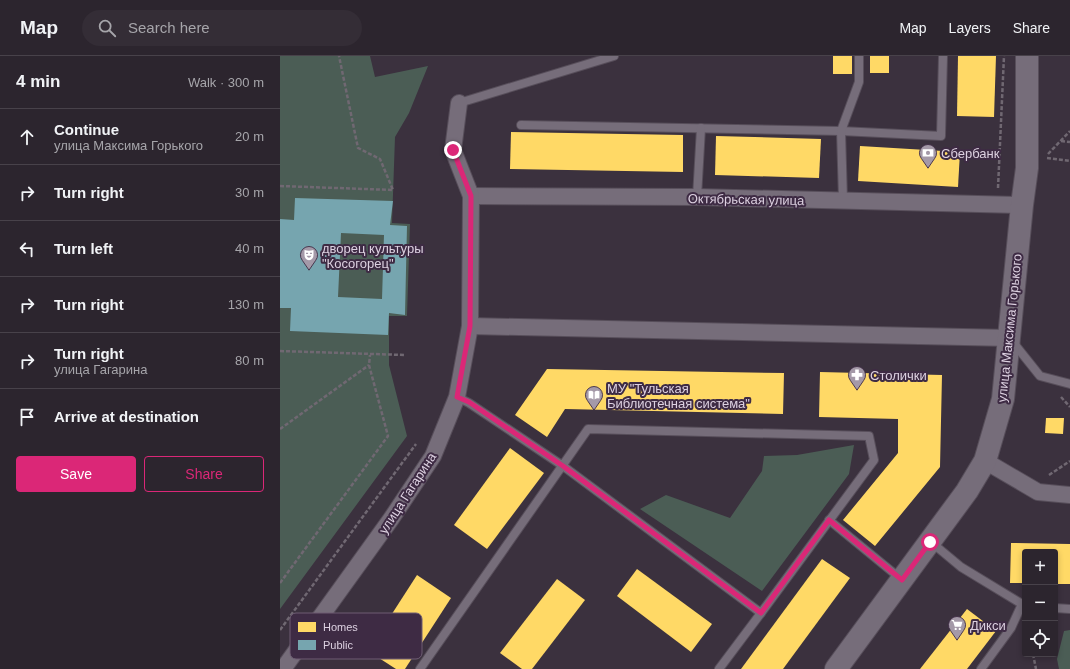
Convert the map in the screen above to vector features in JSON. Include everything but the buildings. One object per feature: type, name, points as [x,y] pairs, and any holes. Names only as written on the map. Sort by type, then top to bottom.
[{"type":"street","name":"улица Максима Горького","points":[[836,669],[967,491],[985,461],[1003,399],[1027,168],[1027,56]]},
{"type":"street","name":"улица Гагарина","points":[[323,613],[433,456],[457,397],[470,326],[471,196],[453,150],[459,103]]},
{"type":"street","name":"Октябрьская улица","points":[[471,196],[697,197],[1022,205]]},
{"type":"street","points":[[470,326],[1009,338]]},
{"type":"street","points":[[985,461],[1038,492],[1070,495]]},
{"type":"street","name":"улица Гагарина","points":[[283,669],[290,659]]},
{"type":"lane","points":[[459,103],[614,56]]},
{"type":"lane","points":[[843,200],[841,131],[859,82],[859,56]]},
{"type":"lane","points":[[521,125],[841,131],[941,136],[943,56]]},
{"type":"lane","points":[[697,197],[701,128]]},
{"type":"lane","points":[[1009,338],[1040,376],[1070,384]]},
{"type":"lane","points":[[457,397],[469,402],[563,466],[761,613]]},
{"type":"lane","points":[[420,669],[588,429],[869,436],[874,460],[719,669]]},
{"type":"lane","points":[[829,520],[902,580]]},
{"type":"lane","points":[[930,542],[961,567],[1022,604],[1011,628],[981,669]]},
{"type":"lane","points":[[1058,608],[1070,609]]},
{"type":"path","points":[[280,186],[393,190],[380,159],[358,148],[339,56]]},
{"type":"path","points":[[997,204],[1000,167],[1004,56]]},
{"type":"path","points":[[1070,131],[1044,158],[1070,161]]},
{"type":"path","points":[[1061,141],[1070,142]]},
{"type":"path","points":[[280,351],[404,355]]},
{"type":"path","points":[[280,583],[388,436],[370,364],[370,355]]},
{"type":"path","points":[[280,428],[370,364]]},
{"type":"path","points":[[292,613],[416,444]]},
{"type":"path","points":[[1045,477],[1070,461]]},
{"type":"path","points":[[280,630],[290,616]]},
{"type":"path","points":[[1034,657],[1036,669]]},
{"type":"green space","points":[[280,56],[370,56],[375,77],[428,66],[409,113],[395,137],[392,223],[410,224],[407,316],[389,316],[389,365],[407,436],[280,609]]},
{"type":"green space","points":[[854,445],[849,474],[762,591],[640,509],[666,495],[730,518],[762,471],[764,456],[797,455]]},
{"type":"green space","points":[[1070,630],[1070,669],[1059,669],[1057,659],[1064,631]]},
{"type":"place","name":"Сбербанк","points":[[928,168]]},
{"type":"place","name":"дворец культуры \"Косогорец\"","points":[[309,270]]},
{"type":"place","name":"Столички","points":[[857,390]]},
{"type":"place","name":"МУ \"Тульская Библиотечная система\"","points":[[594,410]]},
{"type":"place","name":"Дикси","points":[[957,640]]},
{"type":"route","points":[[453,150],[471,196],[470,326],[457,397],[469,402],[563,466],[761,613],[829,520],[902,580],[930,542]]}]
